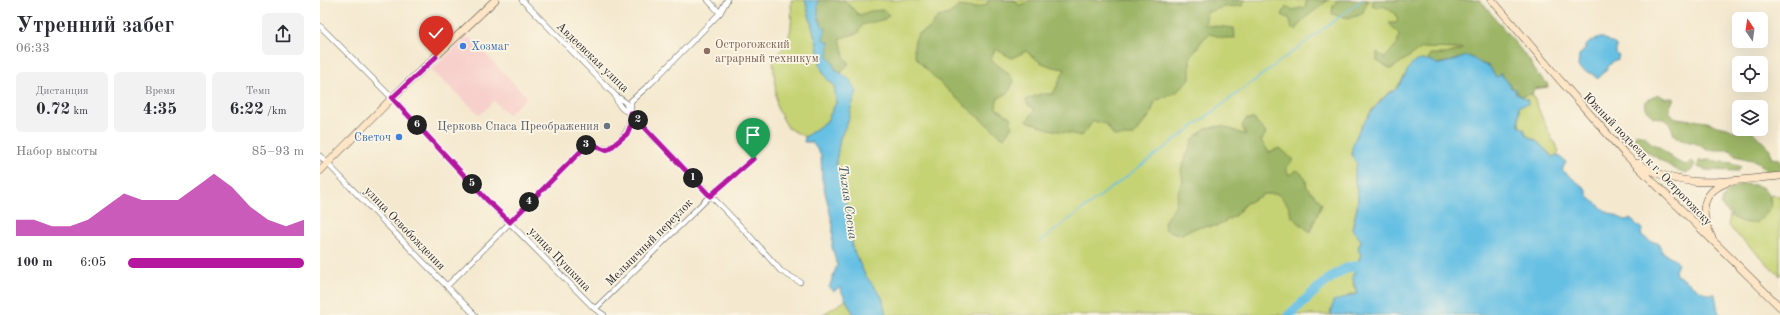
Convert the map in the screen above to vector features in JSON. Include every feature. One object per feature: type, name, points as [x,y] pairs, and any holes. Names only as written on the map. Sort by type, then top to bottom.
[{"type":"main road","points":[[320,171],[392,98],[495,0]]},
{"type":"main road","name":"Южный подъезд к г. Острогожску","points":[[1492,0],[1568,90],[1625,154],[1780,308]]},
{"type":"main road","points":[[1625,154],[1651,171],[1669,178],[1696,182],[1780,176]]},
{"type":"main road","points":[[1715,244],[1704,217],[1704,204],[1714,189],[1731,180]]},
{"type":"street","name":"Авдеевская улица","points":[[522,0],[615,95],[625,102],[631,113],[710,196],[747,232],[781,271],[800,282]]},
{"type":"street","points":[[708,0],[720,13]]},
{"type":"street","points":[[447,286],[590,142],[605,150],[609,149],[621,139],[630,127],[631,101],[650,84],[720,13],[727,0]]},
{"type":"street","name":"улица Пушкина","points":[[320,26],[392,98],[488,201],[595,309],[604,315]]},
{"type":"street","name":"улица Освобождения","points":[[320,156],[475,315]]},
{"type":"street","name":"Мельничный переулок","points":[[595,309],[710,196],[753,159]]},
{"type":"shaded area","points":[[468,36],[527,97],[508,115],[494,101],[480,115],[431,70]]},
{"type":"green space","points":[[791,0],[805,0],[817,45],[821,68],[827,79],[834,85],[836,103],[827,121],[805,137],[788,128],[777,108],[773,60],[780,53],[790,33]]},
{"type":"green space","points":[[818,0],[1464,0],[1495,32],[1511,52],[1525,76],[1546,126],[1559,151],[1557,155],[1553,157],[1537,141],[1527,136],[1524,129],[1519,126],[1519,106],[1528,100],[1431,61],[1425,60],[1410,68],[1395,90],[1388,93],[1370,112],[1367,119],[1361,126],[1352,156],[1357,163],[1354,175],[1358,196],[1352,229],[1361,240],[1358,249],[1361,255],[1358,261],[1353,284],[1357,294],[1351,294],[1330,310],[1331,315],[886,315],[882,297],[865,275],[852,247],[852,227],[836,162],[840,138],[848,121],[852,104],[857,92],[835,69]]},
{"type":"green space","points":[[818,0],[844,0],[859,15],[871,11],[883,10],[889,15],[885,19],[862,25],[858,33],[840,38],[844,56],[849,63],[841,73],[835,69],[832,61],[828,57],[823,39],[821,21],[817,15]]},
{"type":"green space","points":[[989,0],[1014,0],[1019,5],[1029,2],[1030,0],[1245,0],[1242,6],[1224,7],[1207,12],[1205,25],[1234,28],[1235,38],[1224,38],[1210,34],[1204,38],[1190,58],[1190,78],[1177,92],[1155,101],[1151,114],[1133,136],[1114,136],[1106,124],[1093,121],[1082,136],[1049,129],[1027,121],[1035,109],[1028,105],[1026,100],[1040,94],[1053,94],[1065,69],[1044,64],[1035,59],[1026,51],[1012,58],[995,49],[991,60],[1007,72],[1014,81],[1008,93],[997,99],[996,108],[1010,117],[1012,126],[1004,138],[941,84],[919,62],[914,50],[918,34],[929,29],[938,17],[949,14],[959,6],[974,8],[986,5]]},
{"type":"green space","points":[[1307,0],[1328,0],[1306,17],[1296,30],[1292,29],[1290,19],[1282,15],[1286,6],[1292,10],[1305,7]]},
{"type":"green space","points":[[1338,0],[1368,0],[1362,14],[1354,17],[1347,17],[1332,14],[1333,6]]},
{"type":"green space","points":[[1374,0],[1480,0],[1529,60],[1537,74],[1547,83],[1548,87],[1534,89],[1532,94],[1520,96],[1501,74],[1498,78],[1494,76],[1489,66],[1463,58],[1437,64],[1428,60],[1430,54],[1446,54],[1463,49],[1422,48],[1391,69],[1377,61],[1377,52],[1385,58],[1397,44],[1399,34],[1389,23],[1396,23],[1398,20],[1395,14],[1384,6],[1378,8],[1372,5]]},
{"type":"green space","points":[[1658,94],[1664,98],[1674,98],[1668,112],[1676,118],[1707,122],[1727,128],[1732,130],[1732,136],[1757,136],[1770,149],[1771,158],[1780,159],[1780,173],[1769,174],[1756,161],[1735,156],[1731,150],[1707,150],[1695,143],[1681,140],[1674,135],[1671,127],[1665,120],[1653,117],[1646,108],[1645,102]]},
{"type":"green space","points":[[1246,119],[1254,119],[1266,133],[1261,141],[1269,152],[1280,148],[1293,160],[1286,168],[1289,175],[1297,170],[1305,177],[1307,187],[1322,203],[1310,232],[1292,217],[1288,205],[1278,194],[1264,194],[1245,204],[1236,215],[1217,226],[1199,227],[1180,235],[1165,229],[1164,222],[1175,206],[1178,192],[1183,181],[1181,170],[1193,139],[1206,128],[1222,126],[1246,135],[1242,126]]},
{"type":"green space","points":[[1636,134],[1645,136],[1652,143],[1679,162],[1686,165],[1692,161],[1695,164],[1691,171],[1686,173],[1675,169],[1633,143]]},
{"type":"green space","points":[[1708,160],[1732,163],[1741,167],[1738,171],[1705,170],[1698,167],[1699,161]]},
{"type":"green space","points":[[1742,184],[1760,186],[1764,188],[1769,196],[1771,208],[1763,218],[1757,222],[1746,223],[1741,221],[1728,213],[1721,205],[1728,192]]},
{"type":"green space","points":[[1770,195],[1780,196],[1780,276],[1728,226],[1730,215],[1738,220],[1771,208]]},
{"type":"green space","points":[[846,300],[854,315],[822,315]]},
{"type":"water","points":[[805,0],[818,0],[819,20],[826,29],[823,39],[829,42],[828,57],[832,61],[835,69],[850,80],[857,92],[852,104],[848,121],[840,138],[836,162],[852,227],[852,247],[865,275],[882,297],[886,315],[854,315],[839,287],[835,291],[829,288],[837,265],[832,247],[833,226],[822,179],[821,155],[812,142],[804,142],[805,137],[827,121],[836,103],[834,85],[827,79],[821,68],[817,45]]},
{"type":"water","points":[[1597,38],[1603,38],[1616,45],[1616,54],[1619,56],[1617,60],[1614,60],[1599,78],[1596,78],[1593,74],[1578,67],[1579,55],[1585,50],[1585,46]]},
{"type":"water","points":[[1466,56],[1489,66],[1495,76],[1498,77],[1501,73],[1511,88],[1516,89],[1515,93],[1528,100],[1528,104],[1519,106],[1519,126],[1524,129],[1527,136],[1537,141],[1552,157],[1557,155],[1566,162],[1562,170],[1586,189],[1588,197],[1607,212],[1625,220],[1630,219],[1642,229],[1641,235],[1650,241],[1658,243],[1662,252],[1675,259],[1678,264],[1675,271],[1676,275],[1704,293],[1715,294],[1718,311],[1721,315],[1331,315],[1333,301],[1357,294],[1352,276],[1361,255],[1358,249],[1361,240],[1352,229],[1358,196],[1354,175],[1357,163],[1352,155],[1352,148],[1359,131],[1377,105],[1399,86],[1414,62],[1428,60],[1439,64]]},
{"type":"waterway","points":[[1039,242],[1362,0]]},
{"type":"waterway","points":[[1289,315],[1331,278],[1340,272],[1357,266]]},
{"type":"place","name":"Хозмаг","points":[[463,46]]},
{"type":"place","name":"Острогожский аграрный техникум","points":[[707,51]]},
{"type":"place","name":"Церковь Спаса Преображения","points":[[607,126]]},
{"type":"place","name":"Светоч","points":[[399,137]]},
{"type":"route","points":[[436,57],[392,98],[488,201],[510,222],[571,159],[590,142],[605,150],[615,145],[627,134],[630,127],[631,113],[710,196],[753,159]]},
{"type":"water label","name":"Тихая Сосна","points":[[849,202]]}]
